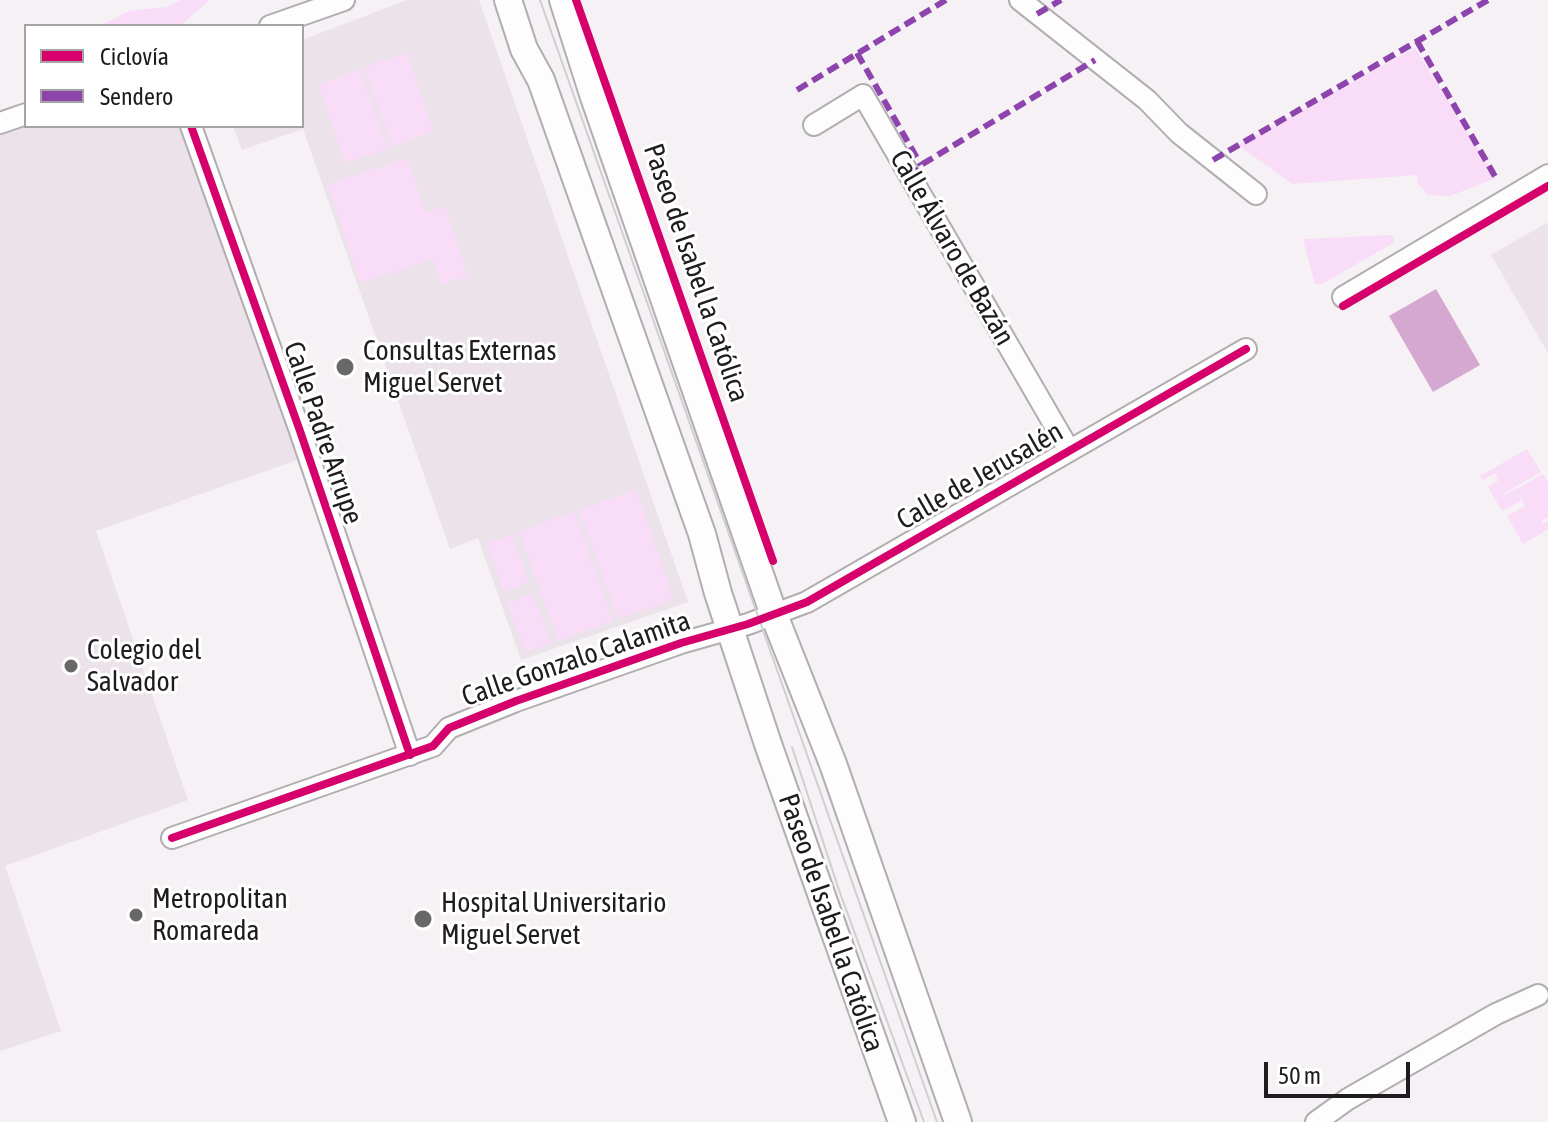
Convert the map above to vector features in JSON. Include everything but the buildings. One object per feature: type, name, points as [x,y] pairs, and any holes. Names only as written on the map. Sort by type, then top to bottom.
[{"type":"main road","name":"Paseo de Isabel la Católica","points":[[508,0],[524,49],[541,80],[702,534],[714,581],[768,744],[902,1122]]},
{"type":"main road","name":"Paseo de Isabel la Católica","points":[[563,0],[774,615],[833,764],[958,1122]]},
{"type":"street","points":[[276,24],[344,0]]},
{"type":"street","points":[[1020,0],[1147,100],[1179,133],[1256,194]]},
{"type":"street","name":"Calle Álvaro de Bazán","points":[[814,125],[863,95],[1069,450]]},
{"type":"street","points":[[0,123],[24,115]]},
{"type":"street","name":"Calle Padre Arrupe","points":[[192,128],[300,431],[410,755]]},
{"type":"street","points":[[1343,297],[1548,175]]},
{"type":"street","name":"Calle de Jerusalén","points":[[730,630],[807,602],[1246,349]]},
{"type":"street","name":"Calle Gonzalo Calamita","points":[[172,838],[433,746],[449,728],[516,701],[681,643],[730,630]]},
{"type":"street","points":[[1316,1122],[1348,1099],[1510,1007],[1538,995]]},
{"type":"shaded area","points":[[181,0],[210,0],[182,24],[104,24],[129,11],[167,7]]},
{"type":"shaded area","points":[[407,0],[479,0],[688,602],[521,660],[478,538],[450,549],[303,129],[242,150],[234,128],[304,128],[304,39]]},
{"type":"shaded area","points":[[1415,48],[1496,178],[1450,196],[1428,195],[1418,184],[1417,175],[1292,184],[1238,145]]},
{"type":"shaded area","points":[[407,53],[434,132],[391,147],[364,67]]},
{"type":"shaded area","points":[[361,69],[388,149],[345,163],[318,84]]},
{"type":"shaded area","name":"Colegio del Salvador","points":[[24,121],[24,128],[183,128],[300,459],[96,531],[188,800],[5,866],[61,1031],[0,1051],[0,130]]},
{"type":"shaded area","points":[[408,158],[425,212],[445,206],[468,276],[441,284],[433,259],[360,283],[328,184]]},
{"type":"shaded area","points":[[1548,222],[1548,353],[1491,255]]},
{"type":"shaded area","points":[[1391,235],[1395,239],[1393,243],[1322,284],[1315,284],[1303,239]]},
{"type":"shaded area","points":[[1436,289],[1480,365],[1433,392],[1389,316]]},
{"type":"shaded area","points":[[1527,449],[1541,472],[1503,494],[1543,474],[1548,483],[1548,517],[1542,521],[1548,521],[1548,529],[1523,544],[1507,516],[1525,506],[1522,500],[1502,511],[1488,487],[1498,481],[1495,473],[1483,480],[1480,476]]},
{"type":"shaded area","points":[[636,489],[674,599],[618,619],[579,510]]},
{"type":"shaded area","points":[[574,511],[613,621],[558,641],[519,532]]},
{"type":"shaded area","points":[[512,534],[529,582],[504,592],[486,544]]},
{"type":"shaded area","points":[[533,594],[551,643],[525,652],[507,603]]},
{"type":"tram line","points":[[540,0],[937,1122]]},
{"type":"tram line","points":[[792,747],[839,890],[924,1122]]},
{"type":"marked path","points":[[797,90],[946,0]]},
{"type":"marked path","points":[[1037,14],[1061,0]]},
{"type":"marked path","points":[[1213,160],[1488,0]]},
{"type":"marked path","points":[[1417,41],[1496,178]]},
{"type":"marked path","points":[[857,53],[921,165]]},
{"type":"marked path","points":[[911,178],[921,165],[1095,60]]},
{"type":"cycle path","points":[[576,0],[773,561]]},
{"type":"cycle path","points":[[192,128],[300,431],[410,755]]},
{"type":"cycle path","points":[[1343,306],[1548,186]]},
{"type":"cycle path","points":[[172,838],[433,746],[449,728],[516,701],[807,602],[1246,349]]},
{"type":"place","name":"Consultas Externas Miguel Servet","points":[[345,367]]},
{"type":"place","name":"Colegio del Salvador","points":[[71,666]]},
{"type":"place","name":"Metropolitan Romareda","points":[[136,915]]},
{"type":"place","name":"Hospital Universitario Miguel Servet","points":[[423,919]]}]
